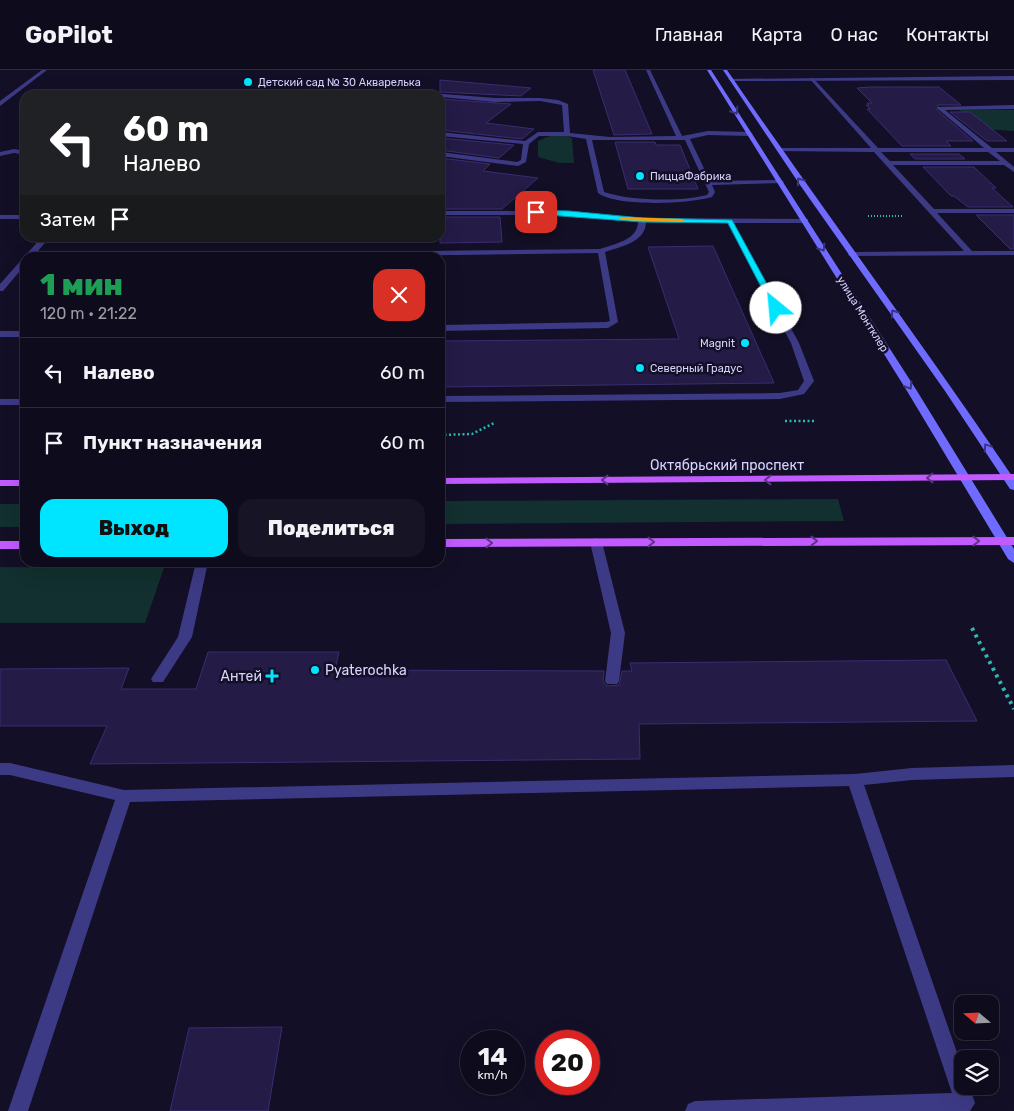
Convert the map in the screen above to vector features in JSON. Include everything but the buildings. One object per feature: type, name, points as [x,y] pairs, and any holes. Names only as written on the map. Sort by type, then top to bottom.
[{"type":"main road","name":"Октябрьский проспект","points":[[445,481],[1011,477]]},
{"type":"main road","points":[[0,483],[20,483]]},
{"type":"main road","points":[[445,543],[1014,541]]},
{"type":"main road","points":[[0,545],[20,545]]},
{"type":"street","points":[[0,104],[44,70]]},
{"type":"street","points":[[589,138],[601,193],[606,196],[626,199],[698,199],[710,196],[712,192],[708,183],[648,70]]},
{"type":"street","name":"улица Монтклер","points":[[709,70],[912,391],[1001,541],[1014,559]]},
{"type":"street","name":"улица Монтклер","points":[[725,70],[852,254],[1011,477],[1014,487]]},
{"type":"street","points":[[731,79],[1014,78]]},
{"type":"street","points":[[811,79],[971,254]]},
{"type":"street","points":[[445,96],[559,102],[565,104],[567,134]]},
{"type":"street","points":[[1014,107],[940,108],[1014,170]]},
{"type":"street","points":[[445,135],[526,143],[538,134],[567,134],[589,138],[684,138],[697,134],[750,134]]},
{"type":"street","points":[[445,155],[518,164],[524,161],[526,143]]},
{"type":"street","points":[[780,150],[1014,150]]},
{"type":"street","points":[[0,154],[14,151],[20,152]]},
{"type":"street","points":[[888,163],[1006,163]]},
{"type":"street","points":[[708,183],[781,182]]},
{"type":"street","points":[[932,211],[1014,210]]},
{"type":"street","points":[[445,213],[569,213],[642,220],[805,221]]},
{"type":"street","points":[[0,217],[20,217]]},
{"type":"street","points":[[445,253],[601,251],[632,240],[642,228],[642,220]]},
{"type":"street","points":[[445,398],[780,396],[801,392],[809,381],[795,343],[730,221]]},
{"type":"street","points":[[32,252],[41,242]]},
{"type":"street","points":[[445,328],[608,325],[614,322],[601,251]]},
{"type":"street","points":[[852,254],[1014,253]]},
{"type":"street","points":[[0,289],[20,266]]},
{"type":"street","points":[[0,334],[20,334]]},
{"type":"street","points":[[0,402],[20,402]]},
{"type":"street","points":[[596,542],[618,633],[612,682]]},
{"type":"street","points":[[158,679],[185,637],[201,567]]},
{"type":"street","points":[[0,769],[10,769],[124,796],[855,780],[912,774],[1014,771]]},
{"type":"street","points":[[696,1111],[965,1103],[855,780]]},
{"type":"street","points":[[18,1111],[124,796]]},
{"type":"path","points":[[972,628],[1014,709]]},
{"type":"green space","points":[[959,110],[1014,110],[1014,131],[982,129]]},
{"type":"green space","points":[[550,136],[572,138],[574,163],[559,163],[538,157],[538,141]]},
{"type":"green space","points":[[838,499],[844,521],[445,524],[445,501]]},
{"type":"green space","points":[[0,504],[20,504],[20,527],[0,527]]},
{"type":"green space","points":[[0,567],[164,568],[145,623],[0,623]]},
{"type":"slow traffic","points":[[623,218],[682,221]]},
{"type":"place","name":"Детский сад № 30 Акварелька","points":[[248,82]]},
{"type":"place","name":"ПиццаФабрика","points":[[640,176]]},
{"type":"place","name":"Magnit","points":[[745,343]]},
{"type":"place","name":"Северный Градус","points":[[640,368]]},
{"type":"place","name":"Pyaterochka","points":[[315,670]]},
{"type":"place","name":"Антей","points":[[272,676]]},
{"type":"route","points":[[536,212],[642,220],[730,221],[776,308]]}]
